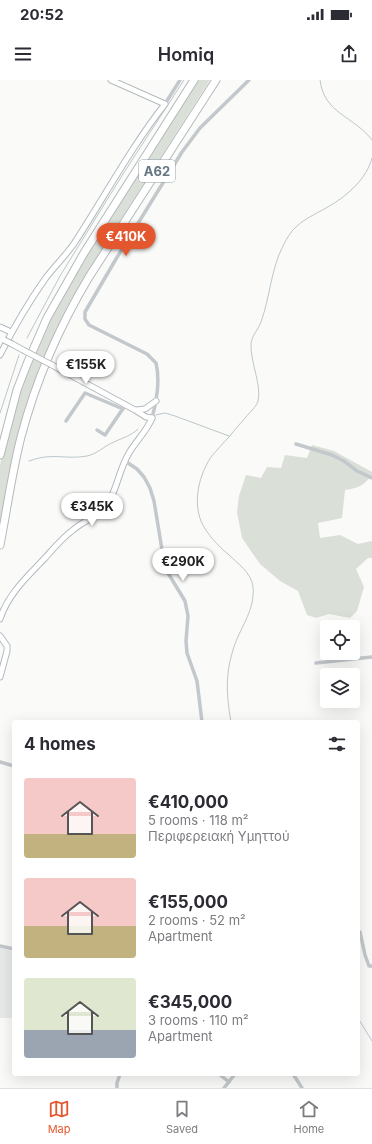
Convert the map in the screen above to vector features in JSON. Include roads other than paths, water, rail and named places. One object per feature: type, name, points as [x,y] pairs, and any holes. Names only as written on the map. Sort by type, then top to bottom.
[{"type":"highway","name":"Α62","points":[[0,455],[17,390],[30,356],[50,312],[84,253],[194,80]]},
{"type":"highway","name":"Α62","points":[[0,545],[13,471],[23,432],[36,387],[56,339],[89,277],[216,80]]},
{"type":"street","points":[[111,80],[165,104]]},
{"type":"street","points":[[0,355],[11,332],[45,279],[73,245],[148,126],[165,104],[180,80]]},
{"type":"street","points":[[0,619],[5,604],[10,597],[64,537],[97,514],[104,507],[111,495],[129,453],[152,418],[156,401],[158,367],[154,359],[89,325],[85,319],[85,312],[182,152],[200,128],[249,80]]},
{"type":"street","points":[[0,327],[11,332]]},
{"type":"street","points":[[2,339],[52,365],[125,407]]},
{"type":"street","points":[[66,421],[85,393],[142,412],[146,417],[152,418]]},
{"type":"street","points":[[142,412],[156,401]]},
{"type":"street","points":[[97,430],[105,435],[125,407]]},
{"type":"street","points":[[142,412],[146,423],[146,428]]},
{"type":"street","points":[[296,444],[332,455],[344,461],[357,471],[372,478]]},
{"type":"street","points":[[125,461],[137,469],[144,477],[150,488],[155,507],[165,568],[185,601],[188,616],[186,641],[188,653],[197,681],[202,720]]},
{"type":"street","points":[[0,636],[7,646],[7,651],[0,677]]},
{"type":"street","points":[[316,663],[372,658]]},
{"type":"street","points":[[0,762],[12,765]]},
{"type":"street","points":[[360,932],[364,955],[368,966],[372,966]]},
{"type":"street","points":[[0,946],[12,949]]},
{"type":"street","points":[[117,1088],[120,1076]]},
{"type":"street","points":[[222,1076],[229,1082]]},
{"type":"street","points":[[224,1088],[234,1076]]},
{"type":"street","points":[[294,1076],[302,1088]]},
{"type":"waterway","points":[[27,338],[60,276],[123,174],[184,80]]},
{"type":"waterway","points":[[320,80],[327,100],[333,108],[357,125],[372,140]]},
{"type":"waterway","points":[[231,720],[227,692],[229,664],[235,644],[250,610],[253,587],[247,573],[216,543],[203,526],[199,513],[197,497],[200,480],[211,457],[257,404],[259,395],[251,344],[261,322],[267,303],[273,274],[279,255],[289,235],[309,217],[327,208],[350,191],[366,172],[372,158]]},
{"type":"waterway","points":[[0,413],[19,355]]},
{"type":"waterway","points":[[156,415],[165,413],[229,436]]},
{"type":"waterway","points":[[29,461],[45,457],[79,457],[91,455],[138,429]]},
{"type":"waterway","points":[[360,1021],[372,1041]]}]
